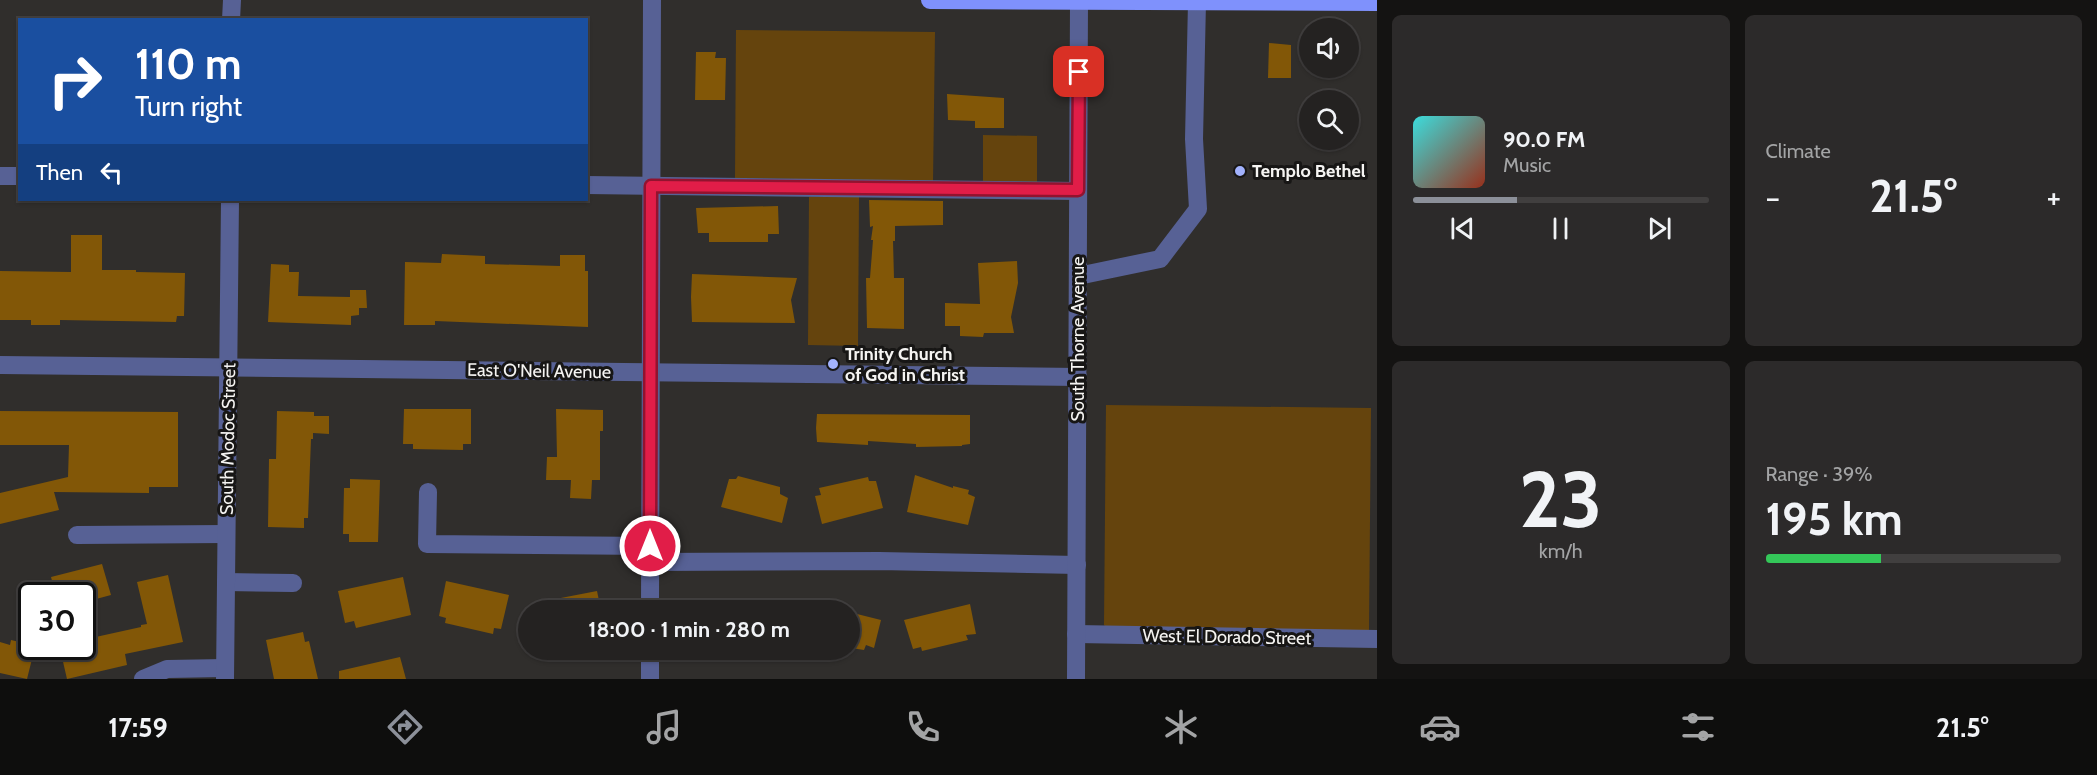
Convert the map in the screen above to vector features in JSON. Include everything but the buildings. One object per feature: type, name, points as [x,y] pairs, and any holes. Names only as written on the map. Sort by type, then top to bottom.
[{"type":"main road","points":[[930,0],[1377,2]]},
{"type":"street","points":[[231,18],[232,0]]},
{"type":"street","points":[[650,600],[652,0]]},
{"type":"street","name":"South Thorne Avenue","points":[[1076,679],[1079,1]]},
{"type":"street","points":[[1078,276],[1160,259],[1198,209],[1194,140],[1197,2]]},
{"type":"street","points":[[0,176],[18,176]]},
{"type":"street","points":[[588,185],[1078,190]]},
{"type":"street","name":"South Modoc Street","points":[[225,673],[230,201]]},
{"type":"street","name":"East O'Neil Avenue","points":[[0,366],[1078,377]]},
{"type":"street","points":[[428,492],[427,544],[650,554],[1077,565]]},
{"type":"street","points":[[77,535],[226,534]]},
{"type":"street","points":[[226,582],[293,583]]},
{"type":"street","name":"West El Dorado Street","points":[[1076,634],[1377,639]]},
{"type":"street","points":[[650,660],[650,679]]},
{"type":"street","points":[[143,679],[166,669],[225,673]]},
{"type":"shaded area","points":[[736,30],[935,32],[933,181],[735,178]]},
{"type":"shaded area","points":[[983,135],[1037,136],[1037,182],[983,181]]},
{"type":"shaded area","points":[[809,197],[859,197],[858,346],[808,345]]},
{"type":"shaded area","points":[[1106,405],[1371,408],[1369,631],[1107,628],[1104,625]]},
{"type":"place","name":"Templo Bethel","points":[[1240,171]]},
{"type":"place","name":"Trinity Church of God in Christ","points":[[833,364]]},
{"type":"route","points":[[650,546],[651,186],[1078,190],[1079,72]]}]
